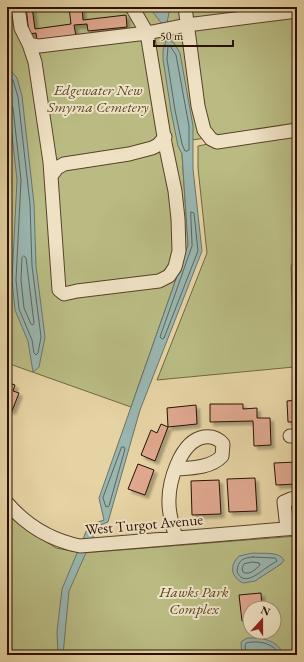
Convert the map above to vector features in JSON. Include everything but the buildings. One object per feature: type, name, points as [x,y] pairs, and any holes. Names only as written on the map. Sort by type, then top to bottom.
[{"type":"street","points":[[18,7],[20,28],[34,49],[49,156],[59,290],[64,294],[158,281],[169,276],[175,267],[179,251],[175,191],[147,33],[132,7]]},
{"type":"street","points":[[185,7],[198,106],[204,130],[211,139],[218,142],[297,130]]},
{"type":"street","points":[[34,49],[147,33],[187,25],[297,11]]},
{"type":"street","points":[[51,176],[64,164],[129,154],[152,148],[158,145],[165,137]]},
{"type":"street","points":[[49,156],[54,161],[64,164]]},
{"type":"street","points":[[176,469],[169,490],[168,506],[176,538]]},
{"type":"street","points":[[292,528],[284,502],[297,498]]},
{"type":"street","name":"West Turgot Avenue","points":[[7,503],[18,515],[36,529],[54,539],[85,545],[292,528]]},
{"type":"green space","name":"Edgewater New Smyrna Cemetery","points":[[7,7],[297,7],[297,125],[178,142],[182,154],[188,245],[131,407],[7,363]]},
{"type":"green space","points":[[297,134],[297,255],[291,266],[294,367],[157,380],[207,253],[198,168],[198,146],[239,138]]},
{"type":"green space","name":"Hawks Park Complex","points":[[7,511],[20,525],[56,548],[82,553],[297,536],[297,655],[7,655]]},
{"type":"water","points":[[149,7],[170,7],[167,23],[162,24]]},
{"type":"water","points":[[167,38],[174,43],[180,53],[193,126],[193,169],[202,251],[140,410],[108,522],[98,526],[69,591],[63,655],[58,655],[57,632],[62,589],[88,527],[104,520],[99,498],[188,245],[182,154],[178,146],[171,111],[163,59],[163,50]]},
{"type":"water","points":[[12,72],[17,78],[22,96],[34,204],[36,266],[45,337],[39,367],[33,372],[28,341],[15,310],[12,280],[17,180],[7,85],[8,78]]},
{"type":"water","points":[[253,553],[274,554],[282,557],[284,560],[281,564],[255,581],[243,583],[236,578],[234,574],[234,564],[239,556]]},
{"type":"water","points":[[244,640],[268,640],[277,646],[284,655],[242,655],[241,642]]}]
